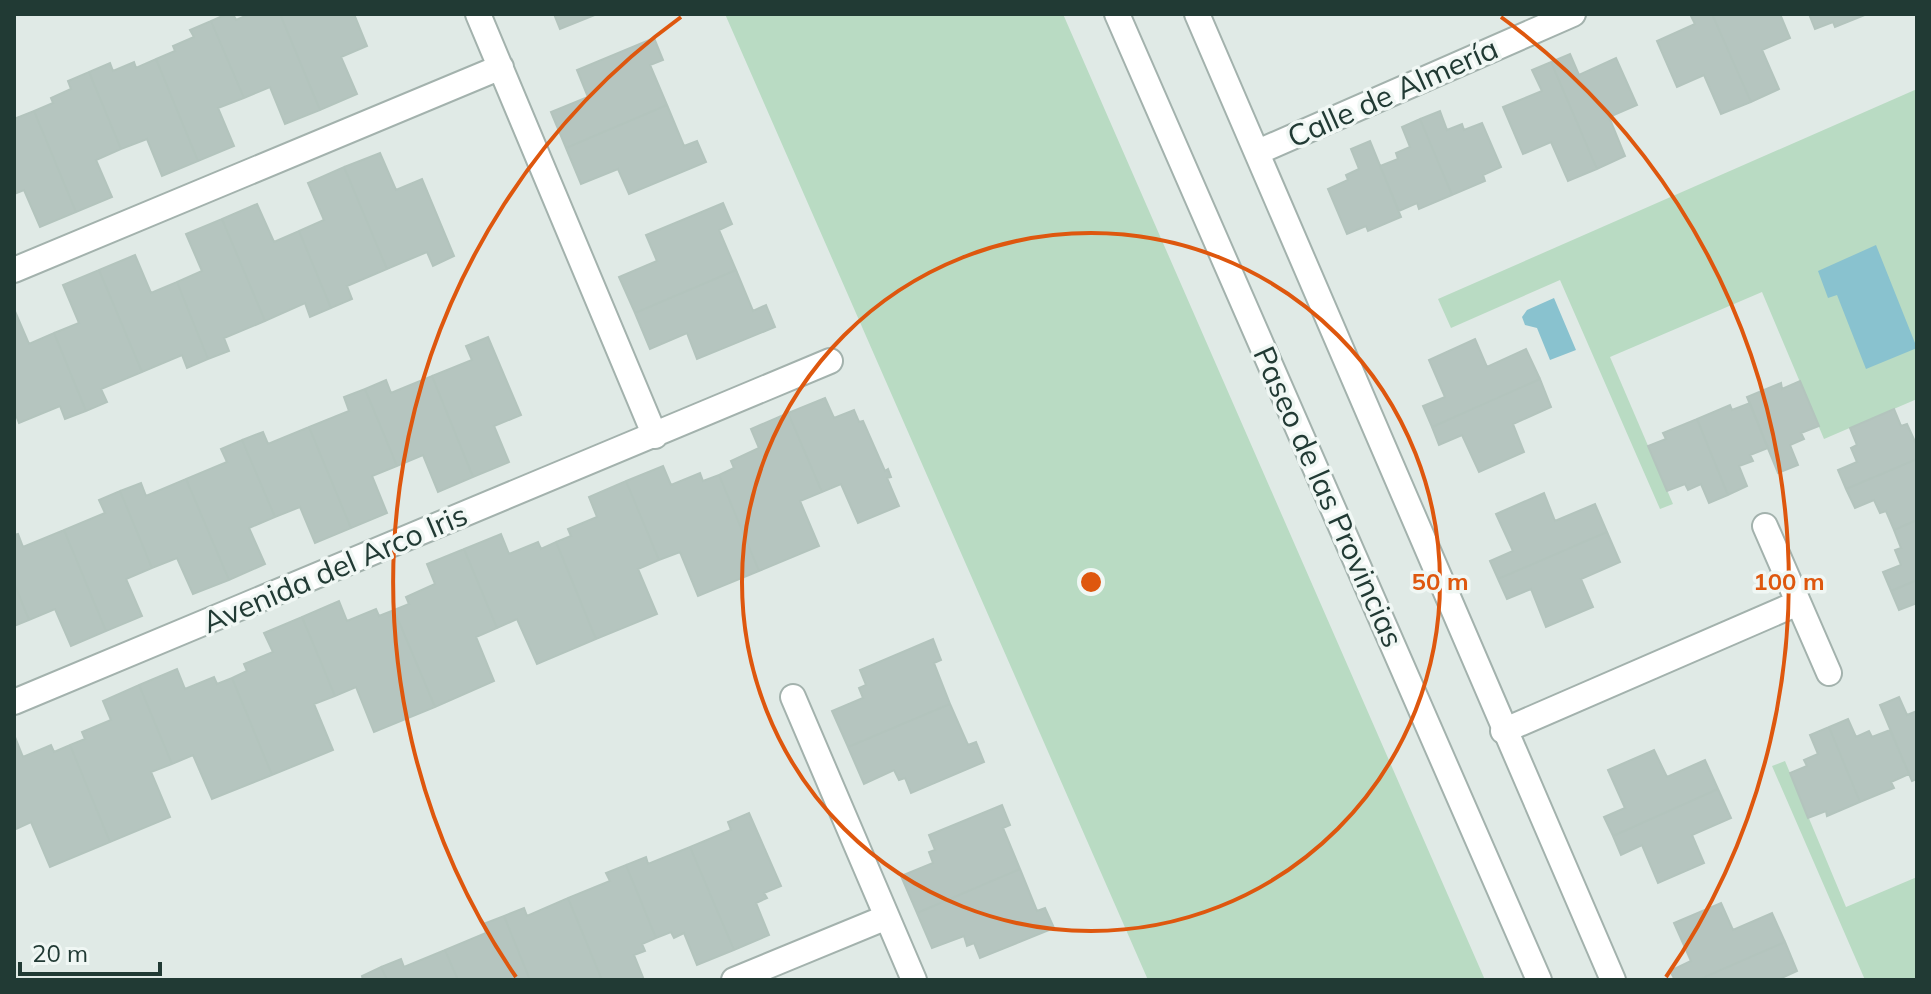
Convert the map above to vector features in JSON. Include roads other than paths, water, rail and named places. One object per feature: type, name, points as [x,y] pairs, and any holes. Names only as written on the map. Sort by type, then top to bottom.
[{"type":"street","points":[[478,14],[655,436]]},
{"type":"street","name":"Paseo de las Provincias","points":[[1117,14],[1539,980]]},
{"type":"street","points":[[1197,14],[1503,731],[1613,980]]},
{"type":"street","name":"Calle de Almería","points":[[1258,152],[1573,14]]},
{"type":"street","points":[[14,270],[501,67]]},
{"type":"street","name":"Avenida del Arco Iris","points":[[14,702],[830,361]]},
{"type":"street","points":[[1765,526],[1829,673]]},
{"type":"street","points":[[1503,731],[1798,603]]},
{"type":"street","points":[[793,697],[914,980]]},
{"type":"street","points":[[734,980],[887,917]]},
{"type":"water","points":[[1876,245],[1917,348],[1866,369],[1837,295],[1828,298],[1818,271]]},
{"type":"water","points":[[1554,298],[1576,350],[1550,360],[1537,328],[1525,325],[1522,317],[1527,310]]}]
